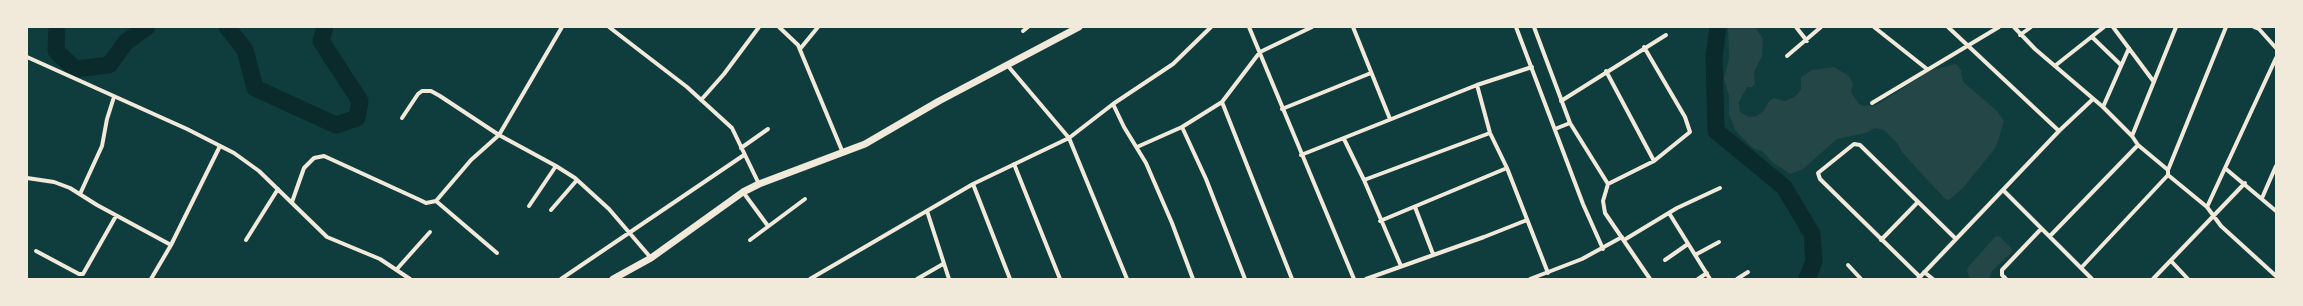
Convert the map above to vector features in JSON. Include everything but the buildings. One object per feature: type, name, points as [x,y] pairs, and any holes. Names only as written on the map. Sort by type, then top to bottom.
[{"type":"street","points":[[292,202],[304,168],[314,158],[324,156],[426,203],[436,201],[471,160],[499,135],[562,27]]},
{"type":"street","points":[[609,27],[700,100],[732,128],[759,184]]},
{"type":"street","points":[[700,100],[724,74],[759,27]]},
{"type":"street","points":[[779,27],[800,49],[843,153]]},
{"type":"street","points":[[800,49],[818,27]]},
{"type":"street","points":[[1024,30],[1028,27]]},
{"type":"street","points":[[810,279],[973,184],[1069,138],[1113,104],[1172,64],[1211,27]]},
{"type":"street","points":[[1249,27],[1354,279]]},
{"type":"street","points":[[1137,147],[1182,127],[1222,102],[1260,52],[1312,27]]},
{"type":"street","points":[[1353,27],[1390,119]]},
{"type":"street","points":[[1516,27],[1603,249]]},
{"type":"street","points":[[1534,27],[1570,123],[1608,184]]},
{"type":"street","points":[[1796,27],[1806,41]]},
{"type":"street","points":[[1787,56],[1821,27]]},
{"type":"street","points":[[1874,27],[1927,69]]},
{"type":"street","points":[[1948,27],[2059,131]]},
{"type":"street","points":[[2014,27],[2020,35],[2103,107],[2132,136],[2138,145],[2207,207],[2214,217],[2276,276]]},
{"type":"street","points":[[2020,35],[2031,27]]},
{"type":"street","points":[[2056,65],[2104,27]]},
{"type":"street","points":[[2113,27],[2154,82]]},
{"type":"street","points":[[2081,268],[2168,173],[2226,27]]},
{"type":"street","points":[[2254,27],[2259,28],[2276,48]]},
{"type":"street","points":[[613,279],[651,258],[744,192],[759,184],[865,144],[939,101],[1008,66],[1077,28]]},
{"type":"street","points":[[1872,103],[1997,28]]},
{"type":"street","points":[[2132,136],[2174,28]]},
{"type":"street","points":[[1561,101],[1606,71],[1666,35]]},
{"type":"street","points":[[2092,37],[2121,65]]},
{"type":"street","points":[[1644,48],[1690,128],[1687,136],[1654,161],[1608,184],[1603,201],[1605,213],[1650,279]]},
{"type":"street","points":[[2103,107],[2129,48]]},
{"type":"street","points":[[27,57],[220,146],[246,161],[292,202],[327,237],[370,254],[398,269],[410,279]]},
{"type":"street","points":[[2207,207],[2226,169],[2276,58]]},
{"type":"street","points":[[1008,66],[1069,138],[1127,279]]},
{"type":"street","points":[[1302,155],[1477,85],[1532,66]]},
{"type":"street","points":[[1606,71],[1654,161]]},
{"type":"street","points":[[1282,109],[1371,73]]},
{"type":"street","points":[[1477,85],[1490,133],[1507,168],[1526,220],[1548,273]]},
{"type":"street","points":[[402,118],[418,94],[427,91],[440,96],[499,135],[556,166],[577,180],[609,209],[631,232],[651,258]]},
{"type":"street","points":[[80,194],[102,146],[107,119],[114,97]]},
{"type":"street","points":[[1956,239],[1857,144],[1854,144],[1818,173],[1820,179],[1919,278],[2059,131],[2093,99]]},
{"type":"street","points":[[1222,102],[1292,279]]},
{"type":"street","points":[[1113,104],[1146,163],[1172,223],[1192,279]]},
{"type":"street","points":[[1555,129],[1570,123]]},
{"type":"street","points":[[1182,127],[1206,179],[1245,279]]},
{"type":"street","points":[[741,148],[768,129]]},
{"type":"street","points":[[1364,180],[1490,133]]},
{"type":"street","points":[[1344,139],[1364,180],[1380,221],[1402,266]]},
{"type":"street","points":[[2050,236],[2138,145]]},
{"type":"street","points":[[151,279],[171,244],[220,146]]},
{"type":"street","points":[[561,279],[744,155]]},
{"type":"street","points":[[1014,164],[1060,279]]},
{"type":"street","points":[[529,206],[556,166]]},
{"type":"street","points":[[2262,198],[2276,166]]},
{"type":"street","points":[[1380,221],[1507,168]]},
{"type":"street","points":[[2226,169],[2245,183],[2276,211]]},
{"type":"street","points":[[27,178],[62,184],[116,216],[171,244]]},
{"type":"street","points":[[551,210],[577,180]]},
{"type":"street","points":[[2153,279],[2245,183]]},
{"type":"street","points":[[973,184],[1010,279]]},
{"type":"street","points":[[1530,279],[1548,273],[1603,249],[1669,213],[1720,188]]},
{"type":"street","points":[[246,240],[278,189]]},
{"type":"street","points":[[2003,190],[2092,279]]},
{"type":"street","points":[[744,192],[768,226]]},
{"type":"street","points":[[750,240],[805,199]]},
{"type":"street","points":[[436,201],[497,253]]},
{"type":"street","points":[[1881,240],[1917,202]]},
{"type":"street","points":[[1415,207],[1433,254]]},
{"type":"street","points":[[927,211],[949,279]]},
{"type":"street","points":[[1669,213],[1710,279]]},
{"type":"street","points":[[36,251],[79,274],[83,274],[116,216]]},
{"type":"street","points":[[1366,279],[1526,220]]},
{"type":"street","points":[[2006,279],[2002,276],[2002,270],[2041,229]]},
{"type":"street","points":[[398,269],[430,232]]},
{"type":"street","points":[[1695,255],[1719,242]]},
{"type":"street","points":[[1665,260],[1688,244]]},
{"type":"street","points":[[2171,261],[2188,279]]},
{"type":"street","points":[[917,279],[943,264]]},
{"type":"street","points":[[1848,265],[1862,279]]},
{"type":"street","points":[[1737,279],[1748,272]]},
{"type":"street","points":[[1924,272],[1933,279]]},
{"type":"street","points":[[1698,279],[1707,273]]},
{"type":"shaded area","points":[[1728,27],[1755,27],[1763,39],[1762,56],[1754,72],[1755,84],[1752,87],[1747,87],[1739,102],[1740,112],[1749,117],[1757,116],[1763,111],[1770,100],[1774,98],[1785,101],[1794,97],[1801,90],[1801,77],[1812,70],[1834,67],[1849,76],[1853,84],[1851,92],[1859,104],[1864,106],[1877,105],[1929,71],[1956,64],[1961,70],[1963,82],[1996,110],[2004,121],[1996,147],[1963,188],[1949,200],[1945,199],[1902,152],[1898,144],[1884,130],[1875,128],[1866,133],[1837,139],[1803,169],[1790,174],[1771,161],[1762,151],[1753,148],[1735,130],[1729,114],[1729,96],[1724,79],[1729,57]]},
{"type":"shaded area","points":[[1999,236],[2012,249],[2011,253],[1992,271],[1989,279],[1970,279],[1967,271],[1968,267],[1995,237]]},
{"type":"waterway","points":[[57,27],[56,51],[75,69],[109,65],[126,42],[147,27]]},
{"type":"waterway","points":[[227,27],[245,50],[255,88],[336,125],[357,118],[360,101],[321,41],[325,27]]},
{"type":"waterway","points":[[1718,27],[1714,57],[1716,131],[1784,187],[1812,234],[1814,261],[1807,279]]}]
